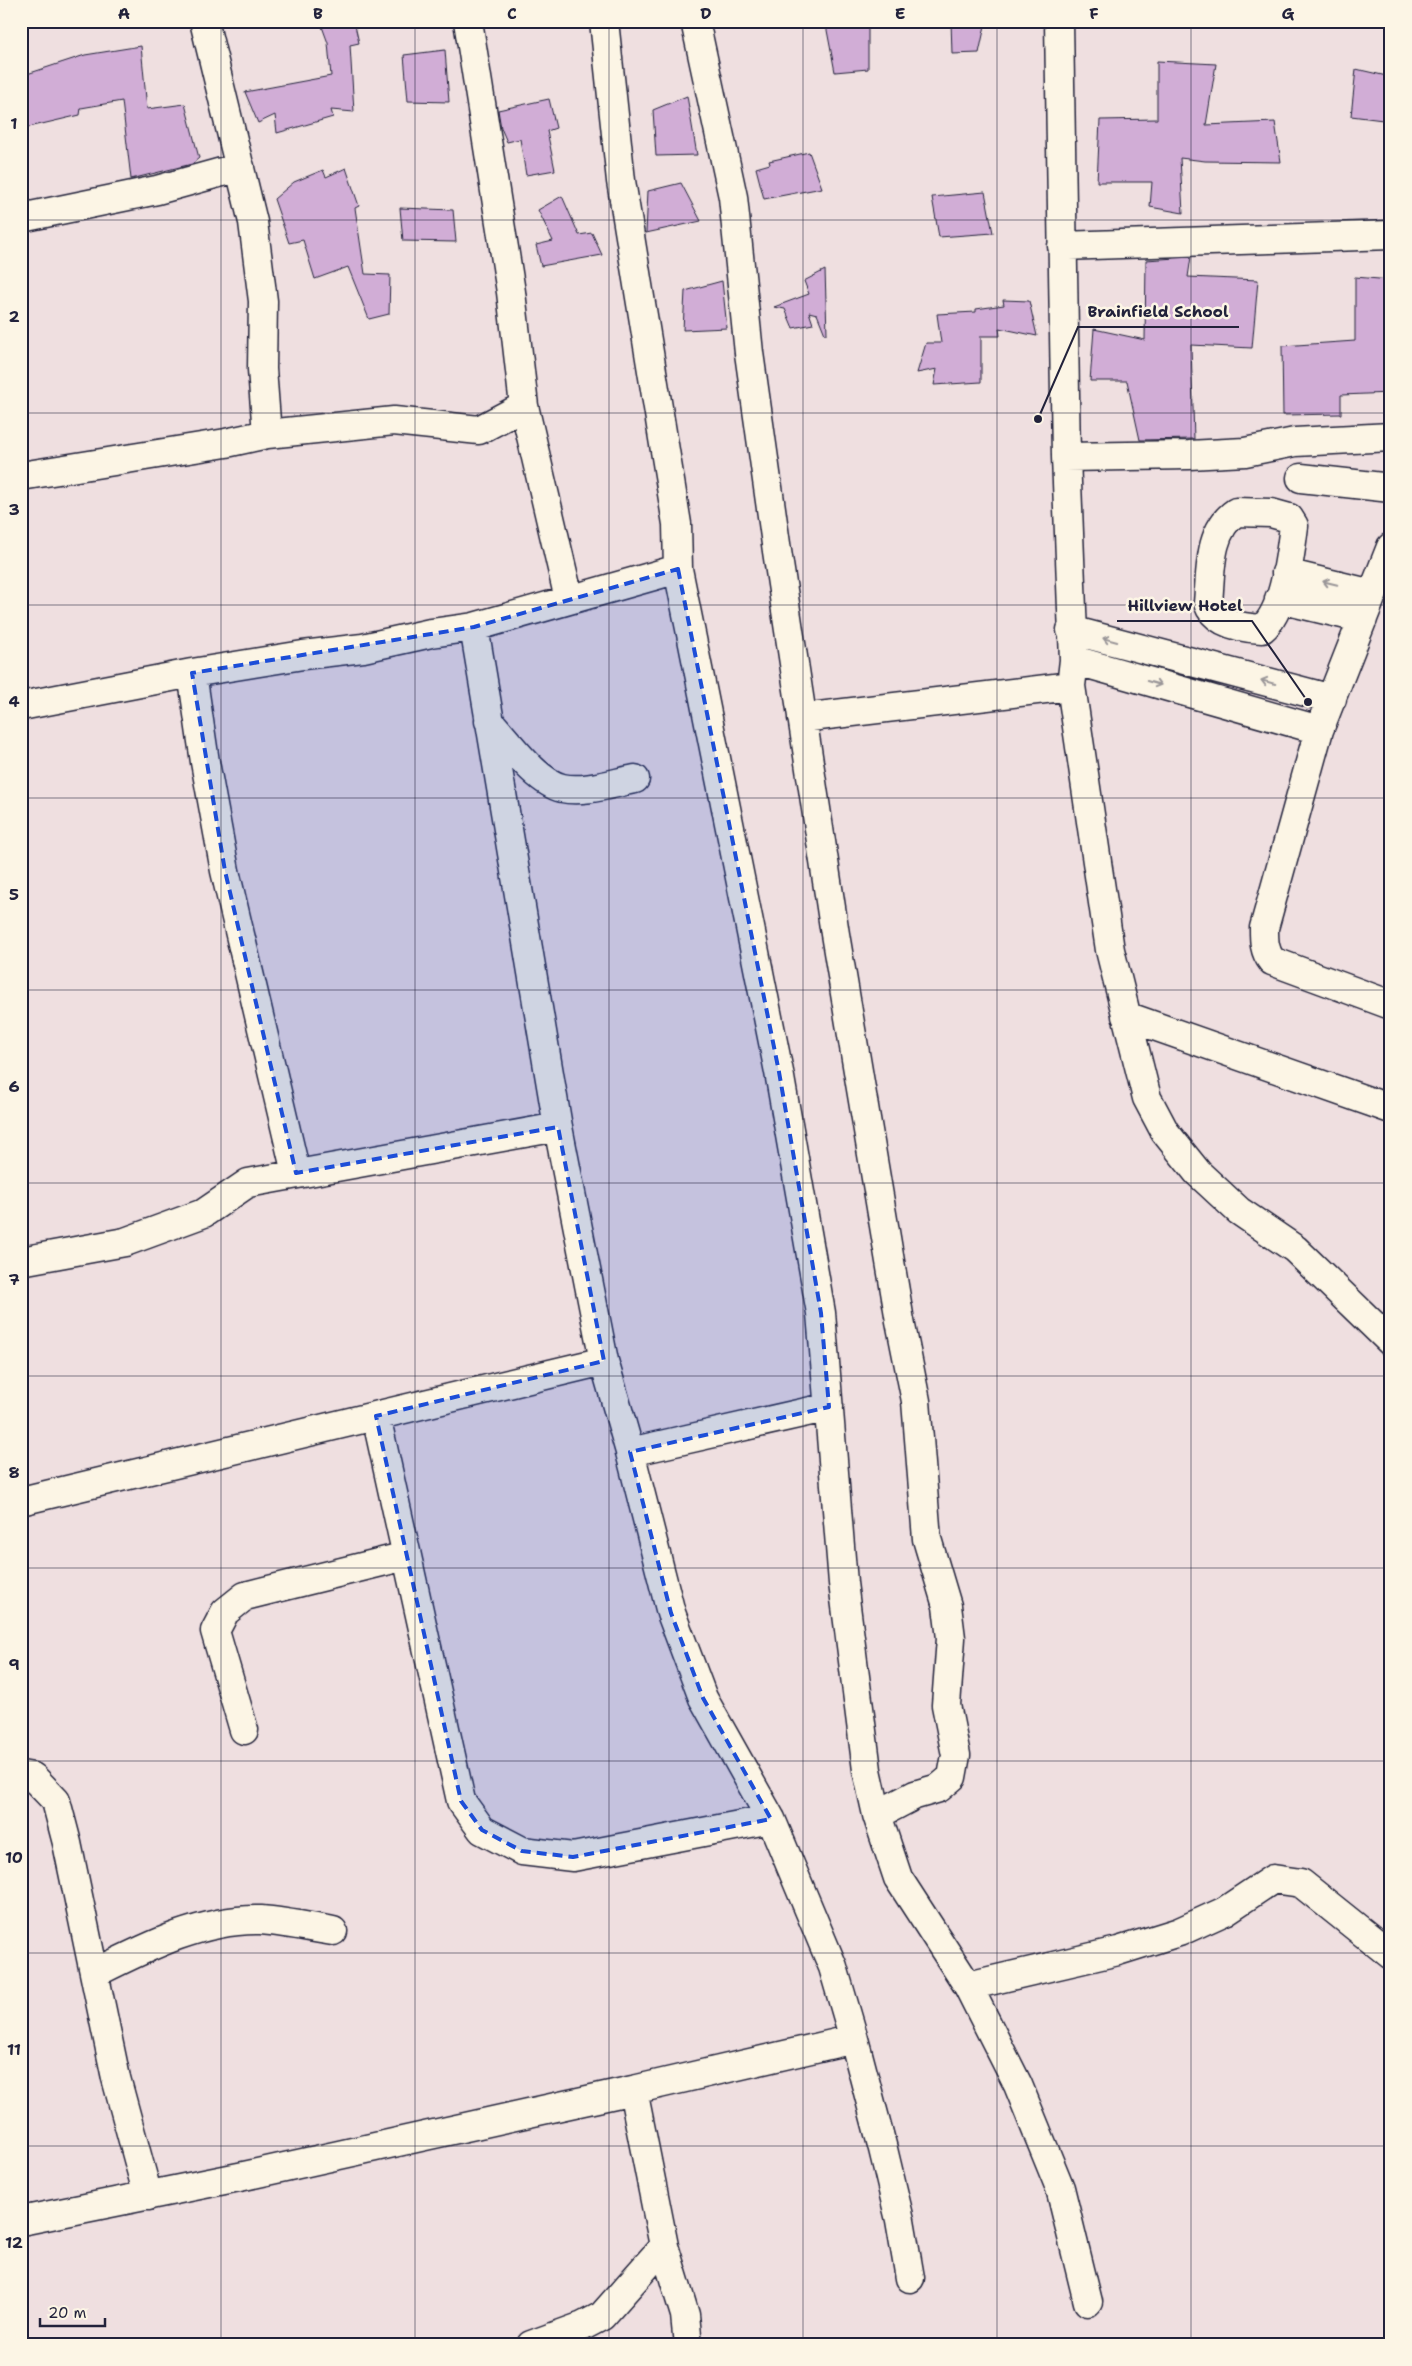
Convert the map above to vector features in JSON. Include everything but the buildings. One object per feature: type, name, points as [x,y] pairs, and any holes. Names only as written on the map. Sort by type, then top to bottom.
[{"type":"street","points":[[204,21],[253,222],[264,301],[262,369],[267,434]]},
{"type":"street","points":[[468,21],[510,282],[524,406],[569,599]]},
{"type":"street","points":[[604,21],[621,181],[677,524],[678,569],[779,1072],[822,1313],[843,1583],[867,1770],[877,1815],[898,1878],[968,1986],[1018,2085],[1060,2188],[1088,2302]]},
{"type":"street","points":[[695,21],[733,197],[748,353],[802,718],[835,934],[897,1302],[916,1401],[927,1538],[947,1606],[951,1638],[946,1705],[956,1755],[952,1777],[939,1788],[915,1795],[877,1815]]},
{"type":"street","points":[[1059,21],[1066,457],[1071,630],[1074,660],[1071,686],[1110,950],[1126,1016],[1147,1098],[1165,1132],[1198,1174],[1239,1211],[1295,1249],[1391,1342]]},
{"type":"street","points":[[21,218],[157,190],[240,167]]},
{"type":"street","points":[[1062,246],[1391,235]]},
{"type":"street","points":[[21,476],[226,443],[267,434],[394,421],[479,430],[524,406]]},
{"type":"street","points":[[1066,457],[1236,452],[1295,442],[1391,437]]},
{"type":"street","points":[[1301,478],[1391,488]]},
{"type":"street","points":[[1236,512],[1271,514],[1289,518],[1294,526],[1286,573],[1271,622],[1262,629],[1220,620],[1210,610],[1208,603],[1215,544],[1219,530],[1226,519],[1236,512]]},
{"type":"street","points":[[1391,547],[1319,730],[1264,928],[1265,948],[1272,962],[1391,1005]]},
{"type":"street","points":[[21,706],[192,673],[303,655],[362,648],[431,633],[474,627],[678,569]]},
{"type":"street","points":[[1286,573],[1373,594]]},
{"type":"street","points":[[1279,599],[1363,619]]},
{"type":"street","points":[[474,627],[558,1127],[604,1361],[630,1452],[671,1613],[703,1698],[771,1819],[833,1967],[854,2039],[900,2220],[910,2278]]},
{"type":"street","points":[[1071,630],[1332,699]]},
{"type":"street","points":[[1074,660],[1319,730]]},
{"type":"street","points":[[192,673],[204,762],[225,871],[296,1173]]},
{"type":"street","points":[[802,718],[1071,686]]},
{"type":"street","points":[[490,721],[543,780],[563,788],[582,789],[635,779]]},
{"type":"street","points":[[1126,1016],[1391,1108]]},
{"type":"street","points":[[21,1261],[125,1242],[204,1213],[248,1183],[558,1127]]},
{"type":"street","points":[[21,1501],[604,1361]]},
{"type":"street","points":[[630,1452],[829,1407]]},
{"type":"street","points":[[376,1416],[461,1801],[482,1830],[522,1851],[573,1857],[771,1819]]},
{"type":"street","points":[[244,1730],[215,1631],[225,1612],[245,1596],[406,1556]]},
{"type":"street","points":[[867,1770],[915,1795]]},
{"type":"street","points":[[21,1774],[33,1777],[56,1801],[67,1843],[116,2078],[148,2196]]},
{"type":"street","points":[[968,1986],[1118,1950],[1179,1932],[1225,1911],[1273,1879],[1301,1883],[1391,1955]]},
{"type":"street","points":[[95,1973],[151,1945],[216,1924],[260,1920],[333,1931]]},
{"type":"street","points":[[21,2221],[148,2196],[633,2090],[854,2039]]},
{"type":"street","points":[[633,2090],[664,2246],[684,2315],[688,2345]]},
{"type":"street","points":[[531,2345],[583,2326],[602,2316],[664,2246]]},
{"type":"highlighted area","points":[[678,569],[779,1072],[821,1313],[829,1407],[630,1452],[671,1613],[703,1698],[771,1819],[573,1857],[522,1851],[482,1830],[461,1801],[376,1416],[604,1361],[558,1127],[296,1173],[225,871],[192,673],[474,627]]},
{"type":"place","name":"Brainfield School","points":[[1038,419]]},
{"type":"place","name":"Hillview Hotel","points":[[1308,702]]}]
